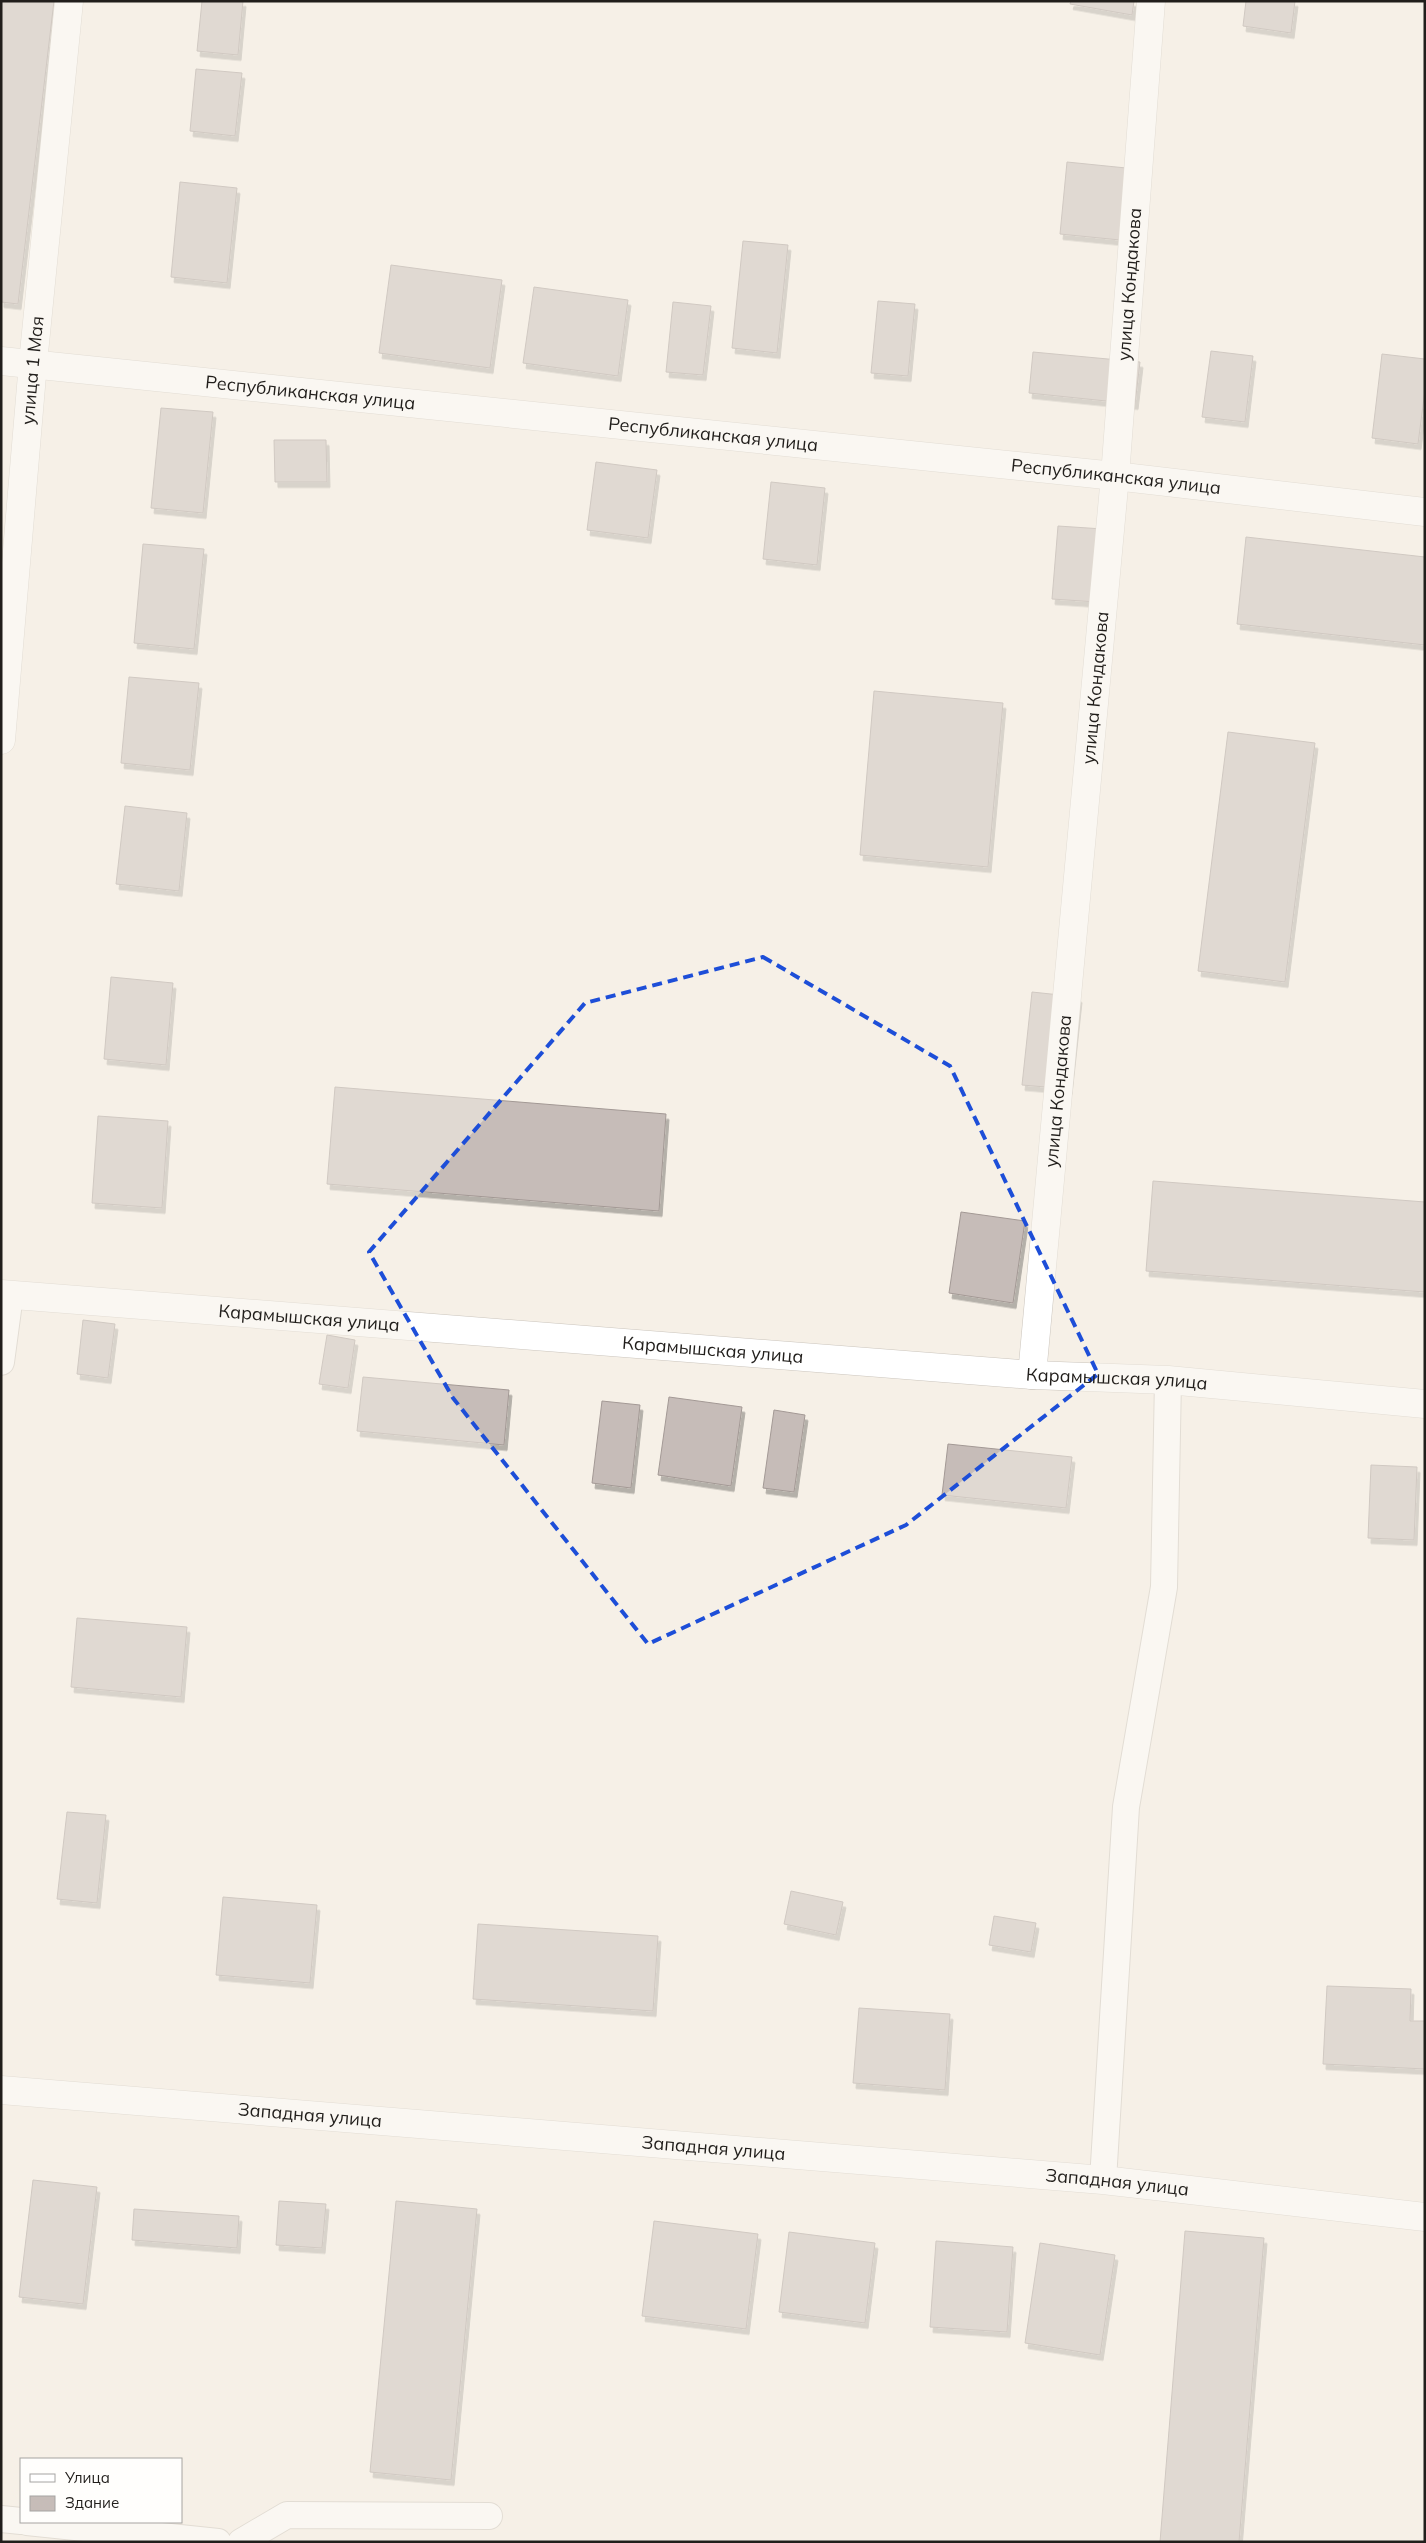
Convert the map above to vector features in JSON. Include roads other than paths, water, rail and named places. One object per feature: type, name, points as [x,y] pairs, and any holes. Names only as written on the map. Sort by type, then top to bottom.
[{"type":"street","name":"улица 1 Мая","points":[[1,740],[34,363],[70,1]]},
{"type":"street","name":"улица Кондакова","points":[[1032,1375],[1115,476],[1151,1]]},
{"type":"street","name":"Республиканская улица","points":[[1,361],[1115,476],[1425,512]]},
{"type":"street","name":"Карамышская улица","points":[[6,1295],[1032,1375],[1168,1380],[1425,1404]]},
{"type":"street","name":"Западная улица","points":[[1,2090],[1103,2180],[1425,2217]]},
{"type":"lane","points":[[1,1362],[6,1295]]},
{"type":"lane","points":[[1103,2180],[1126,1807],[1164,1587],[1168,1380]]},
{"type":"lane","points":[[241,2542],[288,2515],[489,2516]]},
{"type":"lane","points":[[1,2519],[20,2521]]},
{"type":"lane","points":[[37,2523],[218,2542]]}]
